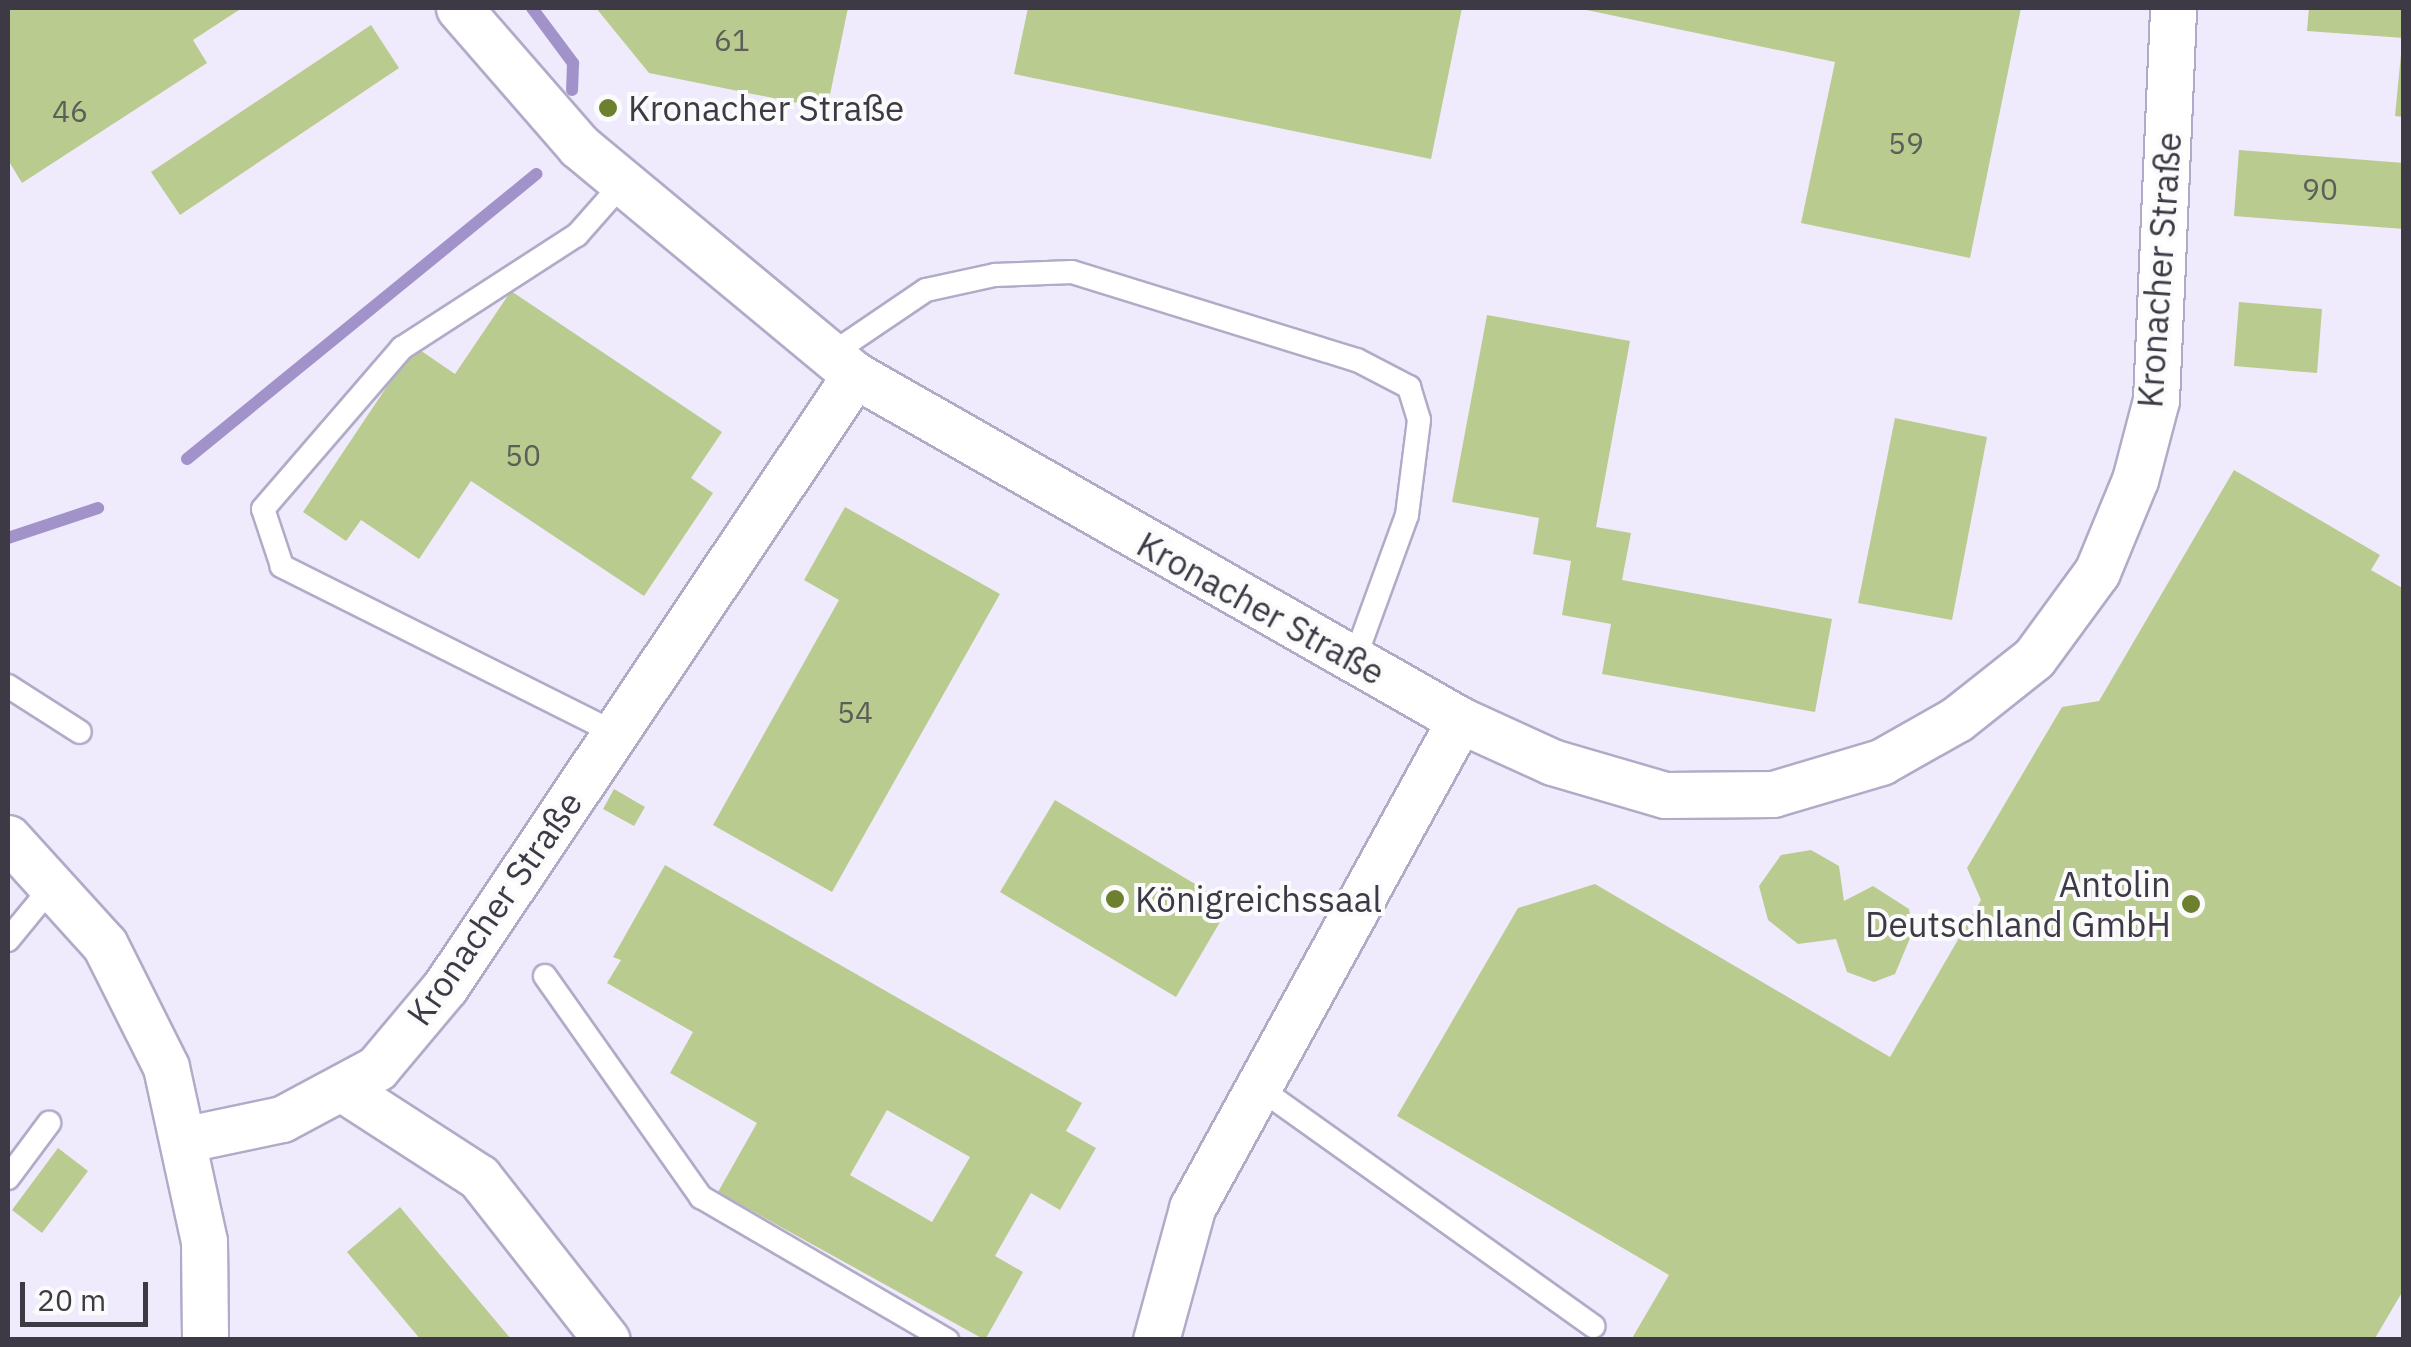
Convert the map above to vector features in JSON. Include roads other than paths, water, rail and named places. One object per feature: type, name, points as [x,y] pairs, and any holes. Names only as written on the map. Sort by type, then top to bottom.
[{"type":"street","name":"Kronacher Straße","points":[[459,8],[524,87],[622,184],[843,365],[1460,720],[1552,762],[1665,795],[1773,794],[1881,762],[1957,719],[2034,658],[2097,572],[2135,480],[2156,400],[2174,8]]},
{"type":"street","name":"Kronacher Straße","points":[[187,1139],[282,1119],[346,1091],[377,1068],[445,987],[615,733],[843,365]]},
{"type":"street","points":[[1156,1340],[1192,1208],[1460,720]]},
{"type":"street","points":[[8,838],[54,884],[140,1003],[187,1139],[204,1241],[204,1340]]},
{"type":"street","points":[[346,1091],[479,1176],[607,1340]]},
{"type":"lane","points":[[615,733],[282,566],[263,509],[402,348],[577,235],[622,184]]},
{"type":"lane","points":[[843,365],[926,290],[995,275],[1072,272],[1357,360],[1409,386],[1418,420],[1408,515],[1354,661]]},
{"type":"lane","points":[[8,686],[80,732]]},
{"type":"lane","points":[[8,940],[54,884]]},
{"type":"lane","points":[[545,976],[701,1197],[947,1340]]},
{"type":"lane","points":[[1258,1087],[1593,1326]]},
{"type":"lane","points":[[8,1178],[49,1123]]},
{"type":"waterway","points":[[532,8],[573,63],[572,90]]},
{"type":"waterway","points":[[187,459],[537,174]]},
{"type":"waterway","points":[[8,538],[98,508]]},
{"type":"place","name":"Kronacher Straße","points":[[608,108]]},
{"type":"place","name":"Königreichssaal","points":[[1115,899]]},
{"type":"place","name":"Antolin Deutschland GmbH","points":[[2191,904]]}]
